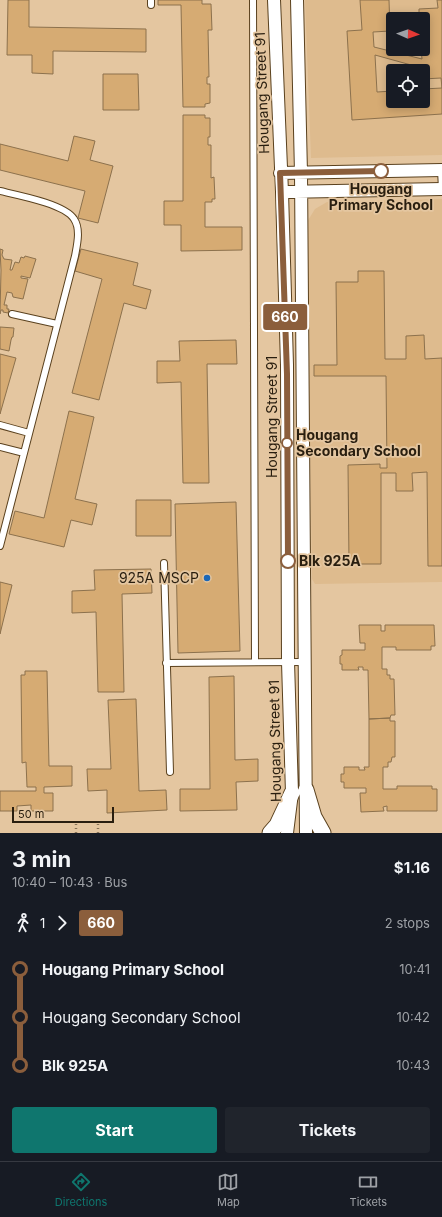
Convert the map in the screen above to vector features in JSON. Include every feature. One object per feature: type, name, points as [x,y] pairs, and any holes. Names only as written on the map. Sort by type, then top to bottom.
[{"type":"street","name":"Hougang Street 91","points":[[274,0],[296,595],[304,662],[299,792],[287,833]]},
{"type":"street","name":"Hougang Street 91","points":[[297,0],[301,192],[296,595],[288,662],[299,792],[306,833]]},
{"type":"street","points":[[277,76],[299,76]]},
{"type":"street","points":[[280,173],[442,170]]},
{"type":"street","points":[[282,192],[442,189]]},
{"type":"street","points":[[270,833],[299,792],[323,833]]},
{"type":"lane","points":[[253,0],[255,662]]},
{"type":"lane","points":[[442,170],[442,189]]},
{"type":"lane","points":[[0,191],[47,203],[66,212],[74,219],[78,234],[75,256],[0,546]]},
{"type":"lane","points":[[12,314],[57,324]]},
{"type":"lane","points":[[0,425],[29,433]]},
{"type":"lane","points":[[0,447],[24,453]]},
{"type":"lane","points":[[164,563],[170,772]]},
{"type":"lane","points":[[166,663],[304,662]]},
{"type":"path","points":[[76,822],[76,833]]},
{"type":"path","points":[[98,824],[98,833]]},
{"type":"shaded area","name":"Hougang Primary School","points":[[305,0],[442,0],[442,155],[311,158]]},
{"type":"shaded area","name":"Hougang Secondary School","points":[[442,199],[442,582],[315,584],[312,579],[307,222],[315,209],[327,202]]},
{"type":"building","points":[[8,0],[29,0],[29,27],[146,29],[146,52],[53,51],[53,74],[32,73],[32,55],[7,55]]},
{"type":"building","points":[[158,0],[202,0],[202,4],[211,4],[212,30],[208,30],[209,77],[207,77],[207,84],[210,84],[210,103],[205,104],[205,107],[183,107],[181,5],[158,5]]},
{"type":"building","points":[[360,0],[389,0],[389,12],[386,12],[386,31],[373,32],[374,47],[386,50],[386,56],[410,56],[422,59],[422,56],[430,56],[430,12],[419,12],[419,9],[438,8],[437,0],[442,0],[442,88],[442,114],[352,120],[347,31],[362,30]]},
{"type":"building","points":[[103,74],[138,74],[139,110],[103,110]]},
{"type":"building","points":[[183,115],[205,115],[205,118],[210,118],[210,137],[208,137],[208,145],[211,145],[211,178],[214,177],[215,199],[212,199],[212,202],[205,202],[205,227],[242,227],[242,250],[181,251],[181,225],[164,225],[164,201],[183,201]]},
{"type":"building","points":[[74,136],[95,141],[90,160],[113,166],[98,223],[78,218],[85,191],[0,170],[0,144],[68,161]]},
{"type":"building","points":[[0,249],[3,250],[2,255],[4,259],[12,260],[10,270],[12,270],[15,262],[19,263],[21,257],[24,258],[25,256],[36,259],[30,278],[21,276],[21,278],[28,279],[23,299],[13,297],[12,293],[7,292],[4,305],[7,305],[7,309],[9,309],[8,313],[1,310],[0,314],[1,270]]},
{"type":"building","points":[[81,249],[138,263],[133,285],[151,290],[146,309],[124,303],[99,400],[72,393],[102,279],[75,271]]},
{"type":"building","name":"Hougang Secondary School","points":[[358,271],[384,271],[385,359],[406,359],[406,336],[424,335],[425,359],[442,358],[442,566],[428,566],[427,472],[412,473],[413,491],[396,491],[396,473],[381,473],[381,564],[349,564],[348,465],[380,464],[380,468],[387,468],[386,376],[314,376],[314,365],[337,365],[336,282],[358,282]]},
{"type":"building","points":[[0,327],[14,328],[9,351],[0,349]]},
{"type":"building","points":[[236,340],[237,364],[207,364],[209,483],[183,483],[181,382],[157,383],[157,361],[180,361],[179,341]]},
{"type":"building","points":[[0,354],[16,358],[0,414]]},
{"type":"building","points":[[69,411],[94,417],[75,499],[97,504],[92,525],[71,520],[64,547],[9,534],[15,511],[44,518]]},
{"type":"building","points":[[136,500],[171,500],[171,536],[136,536]]},
{"type":"building","name":"925A MSCP","points":[[236,502],[240,651],[178,653],[175,504]]},
{"type":"building","points":[[151,569],[152,593],[122,594],[124,692],[98,692],[96,612],[72,613],[72,591],[95,590],[94,570]]},
{"type":"building","points":[[0,582],[12,585],[0,634]]},
{"type":"building","points":[[359,625],[381,625],[381,631],[385,631],[385,625],[434,625],[435,646],[431,646],[431,650],[396,650],[396,647],[382,647],[382,669],[387,669],[387,675],[390,675],[390,679],[394,679],[395,715],[391,715],[390,718],[369,719],[368,670],[363,670],[363,667],[358,667],[359,670],[342,670],[342,664],[340,664],[342,650],[365,650],[365,643],[360,643]]},
{"type":"building","points":[[25,671],[47,671],[49,766],[72,766],[72,786],[44,787],[44,793],[53,793],[53,811],[31,811],[31,805],[17,806],[17,811],[0,811],[0,791],[36,791],[36,787],[27,787],[26,762],[22,763],[21,675],[25,675]]},
{"type":"building","points":[[234,676],[235,760],[258,759],[258,781],[236,782],[237,810],[180,811],[180,789],[210,789],[209,677]]},
{"type":"building","points":[[136,699],[139,791],[166,790],[167,810],[107,813],[107,790],[88,791],[87,769],[111,769],[108,700]]},
{"type":"building","points":[[390,718],[390,721],[395,721],[395,757],[392,757],[391,762],[388,762],[388,767],[383,767],[383,789],[397,789],[397,786],[432,786],[432,789],[437,789],[437,811],[387,811],[387,806],[383,807],[384,811],[361,812],[360,793],[366,793],[366,788],[344,788],[344,782],[341,782],[341,774],[344,774],[344,767],[359,767],[359,770],[365,770],[364,767],[369,767],[369,719]]},
{"type":"bus line","name":"660","points":[[288,561],[287,374],[282,192],[280,173],[381,171]]},
{"type":"place","name":"Hougang Primary School","points":[[381,171]]},
{"type":"place","name":"Hougang Secondary School","points":[[287,443]]},
{"type":"place","name":"Blk 925A","points":[[288,561]]},
{"type":"place","name":"925A MSCP","points":[[207,578]]}]
